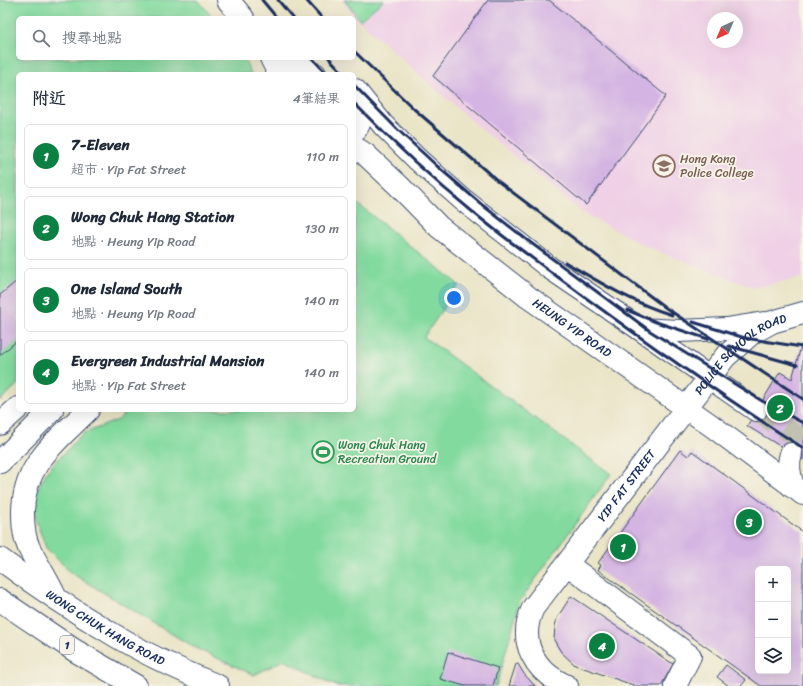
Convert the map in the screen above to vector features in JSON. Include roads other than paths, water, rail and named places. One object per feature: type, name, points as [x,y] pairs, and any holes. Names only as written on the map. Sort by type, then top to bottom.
[{"type":"main road","points":[[228,0],[241,16]]},
{"type":"main road","points":[[272,60],[279,72]]},
{"type":"main road","points":[[291,60],[311,72]]},
{"type":"main road","points":[[356,90],[383,124],[417,159],[462,200],[550,268],[756,410]]},
{"type":"main road","points":[[356,91],[360,99],[362,109],[361,120],[356,129]]},
{"type":"main road","name":"HEUNG YIP ROAD","points":[[356,148],[366,154],[439,227],[528,297],[686,407],[798,490]]},
{"type":"main road","name":"POLICE SCHOOL ROAD","points":[[686,407],[725,357],[752,333],[772,322],[803,313]]},
{"type":"main road","points":[[640,329],[678,331],[726,329],[772,322]]},
{"type":"main road","name":"YIP FAT STREET","points":[[567,686],[552,677],[535,660],[528,644],[526,628],[528,618],[533,608],[686,407]]},
{"type":"main road","points":[[0,424],[16,410]]},
{"type":"main road","points":[[1,462],[50,412]]},
{"type":"main road","points":[[56,597],[28,547],[23,527],[23,505],[27,484],[33,470],[43,455],[86,412]]},
{"type":"main road","points":[[791,454],[788,471],[798,490]]},
{"type":"main road","name":"WONG CHUK HANG ROAD","points":[[0,559],[114,635],[153,656],[218,686]]},
{"type":"main road","points":[[567,564],[690,656],[681,683]]},
{"type":"main road","name":"1","points":[[0,600],[74,650],[136,686]]},
{"type":"tunnel","points":[[756,410],[803,440]]},
{"type":"railway","points":[[262,0],[275,16]]},
{"type":"railway","points":[[278,0],[291,16]]},
{"type":"railway","points":[[306,0],[320,16]]},
{"type":"railway","points":[[356,53],[414,109],[499,182],[666,308],[803,399]]},
{"type":"railway","points":[[314,60],[325,72]]},
{"type":"railway","points":[[331,60],[342,72]]},
{"type":"railway","points":[[356,87],[397,129],[437,166],[481,204],[527,240],[650,331],[762,401],[803,423]]},
{"type":"railway","points":[[356,105],[428,174],[501,234],[664,354],[803,448]]},
{"type":"railway","points":[[565,262],[630,298],[672,315]]},
{"type":"railway","points":[[627,310],[656,322],[708,339]]},
{"type":"railway","points":[[693,322],[745,338],[802,347]]},
{"type":"railway","points":[[729,346],[797,365]]},
{"type":"place","name":"Hong Kong Police College","points":[[664,166]]},
{"type":"place","name":"Wong Chuk Hang Station","points":[[780,408]]},
{"type":"place","name":"Wong Chuk Hang Recreation Ground","points":[[323,452]]},
{"type":"place","name":"One Island South","points":[[749,522]]},
{"type":"place","name":"7-Eleven","points":[[623,547]]},
{"type":"place","name":"Evergreen Industrial Mansion","points":[[602,646]]}]
